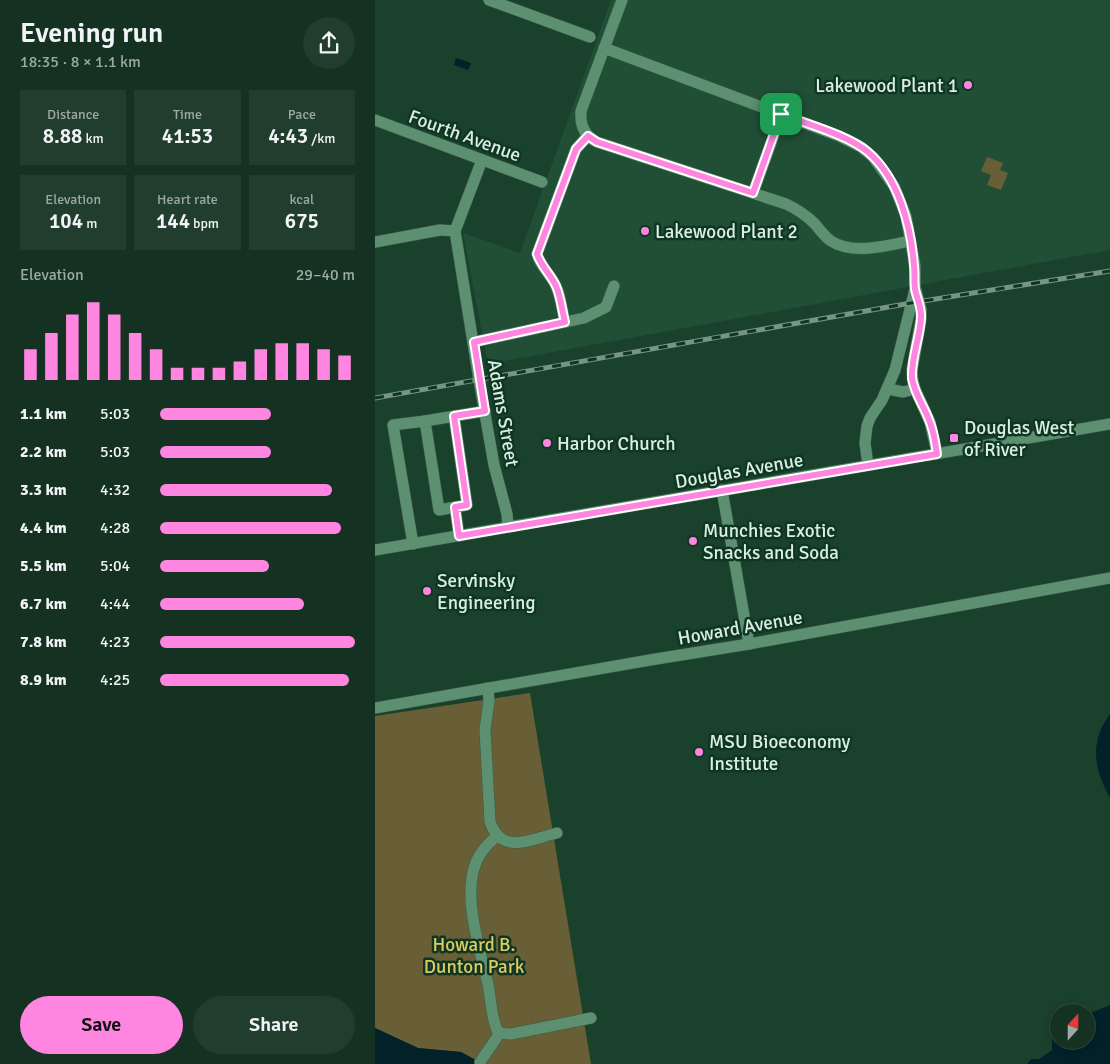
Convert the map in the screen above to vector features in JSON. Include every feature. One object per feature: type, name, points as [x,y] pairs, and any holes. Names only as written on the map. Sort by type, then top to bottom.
[{"type":"street","points":[[489,0],[590,37]]},
{"type":"street","points":[[622,0],[581,111],[582,124],[588,136],[597,142],[786,204],[804,213],[824,234],[838,245],[848,248],[868,247],[910,241]]},
{"type":"street","points":[[604,48],[839,136],[867,152],[894,186],[906,216],[915,266],[915,287],[895,370],[888,389],[867,426],[865,443],[868,465]]},
{"type":"street","points":[[753,193],[781,114]]},
{"type":"street","name":"Fourth Avenue","points":[[375,120],[542,182]]},
{"type":"street","points":[[565,322],[557,288],[537,254],[576,149],[588,136]]},
{"type":"street","points":[[375,242],[440,230],[455,231],[482,160]]},
{"type":"street","name":"Adams Street","points":[[455,231],[494,465],[507,514],[508,528]]},
{"type":"street","points":[[474,342],[584,318],[606,307],[614,286]]},
{"type":"street","points":[[915,287],[921,309],[921,319],[912,370],[915,389],[930,422],[937,454]]},
{"type":"street","points":[[888,389],[903,392],[915,389]]},
{"type":"street","points":[[413,544],[393,426],[485,411]]},
{"type":"street","points":[[425,421],[439,510],[467,505],[454,416]]},
{"type":"street","name":"Douglas Avenue","points":[[375,550],[1110,424]]},
{"type":"street","points":[[722,490],[749,644]]},
{"type":"street","points":[[455,507],[459,536]]},
{"type":"street","name":"Howard Avenue","points":[[375,708],[749,644],[1110,578]]},
{"type":"street","points":[[488,688],[489,701],[485,730],[490,822],[497,836],[507,843],[557,833]]},
{"type":"street","points":[[497,836],[481,852],[471,882],[471,891],[474,926],[488,985],[494,1022],[500,1033]]},
{"type":"street","points":[[500,1033],[511,1034],[591,1018]]},
{"type":"street","points":[[480,1062],[500,1033]]},
{"type":"shaded area","points":[[611,0],[1110,0],[1110,250],[488,364],[463,233],[520,253]]},
{"type":"green space","points":[[987,157],[1003,163],[1000,170],[1008,173],[1001,190],[987,185],[991,175],[981,171]]},
{"type":"green space","name":"Howard B. Dunton Park","points":[[530,693],[591,1064],[483,1064],[461,1052],[418,1048],[375,1028],[375,716]]},
{"type":"water","points":[[456,58],[471,63],[468,70],[454,65]]},
{"type":"water","points":[[1110,714],[1110,798],[1100,777],[1096,756],[1099,735],[1103,724]]},
{"type":"water","points":[[1110,1005],[1110,1064],[1027,1064],[1031,1059],[1039,1059],[1052,1049],[1095,1049],[1095,1011]]},
{"type":"water","points":[[375,1028],[418,1048],[461,1052],[483,1064],[375,1064]]},
{"type":"railway","points":[[375,398],[911,303],[1110,271]]},
{"type":"place","name":"Lakewood Plant 1","points":[[968,85]]},
{"type":"place","name":"Lakewood Plant 2","points":[[645,231]]},
{"type":"place","name":"Douglas West of River","points":[[954,438]]},
{"type":"place","name":"Harbor Church","points":[[547,443]]},
{"type":"place","name":"Munchies Exotic Snacks and Soda","points":[[693,541]]},
{"type":"place","name":"Servinsky Engineering","points":[[427,591]]},
{"type":"place","name":"MSU Bioeconomy Institute","points":[[699,752]]},
{"type":"route","points":[[781,114],[839,136],[861,147],[873,157],[885,172],[900,199],[906,216],[915,266],[915,287],[921,309],[912,370],[913,381],[933,430],[937,454],[459,536],[455,507],[467,505],[454,416],[485,411],[474,342],[565,322],[557,288],[550,274],[541,264],[537,254],[579,144],[588,136],[597,142],[753,193],[781,114]]}]
